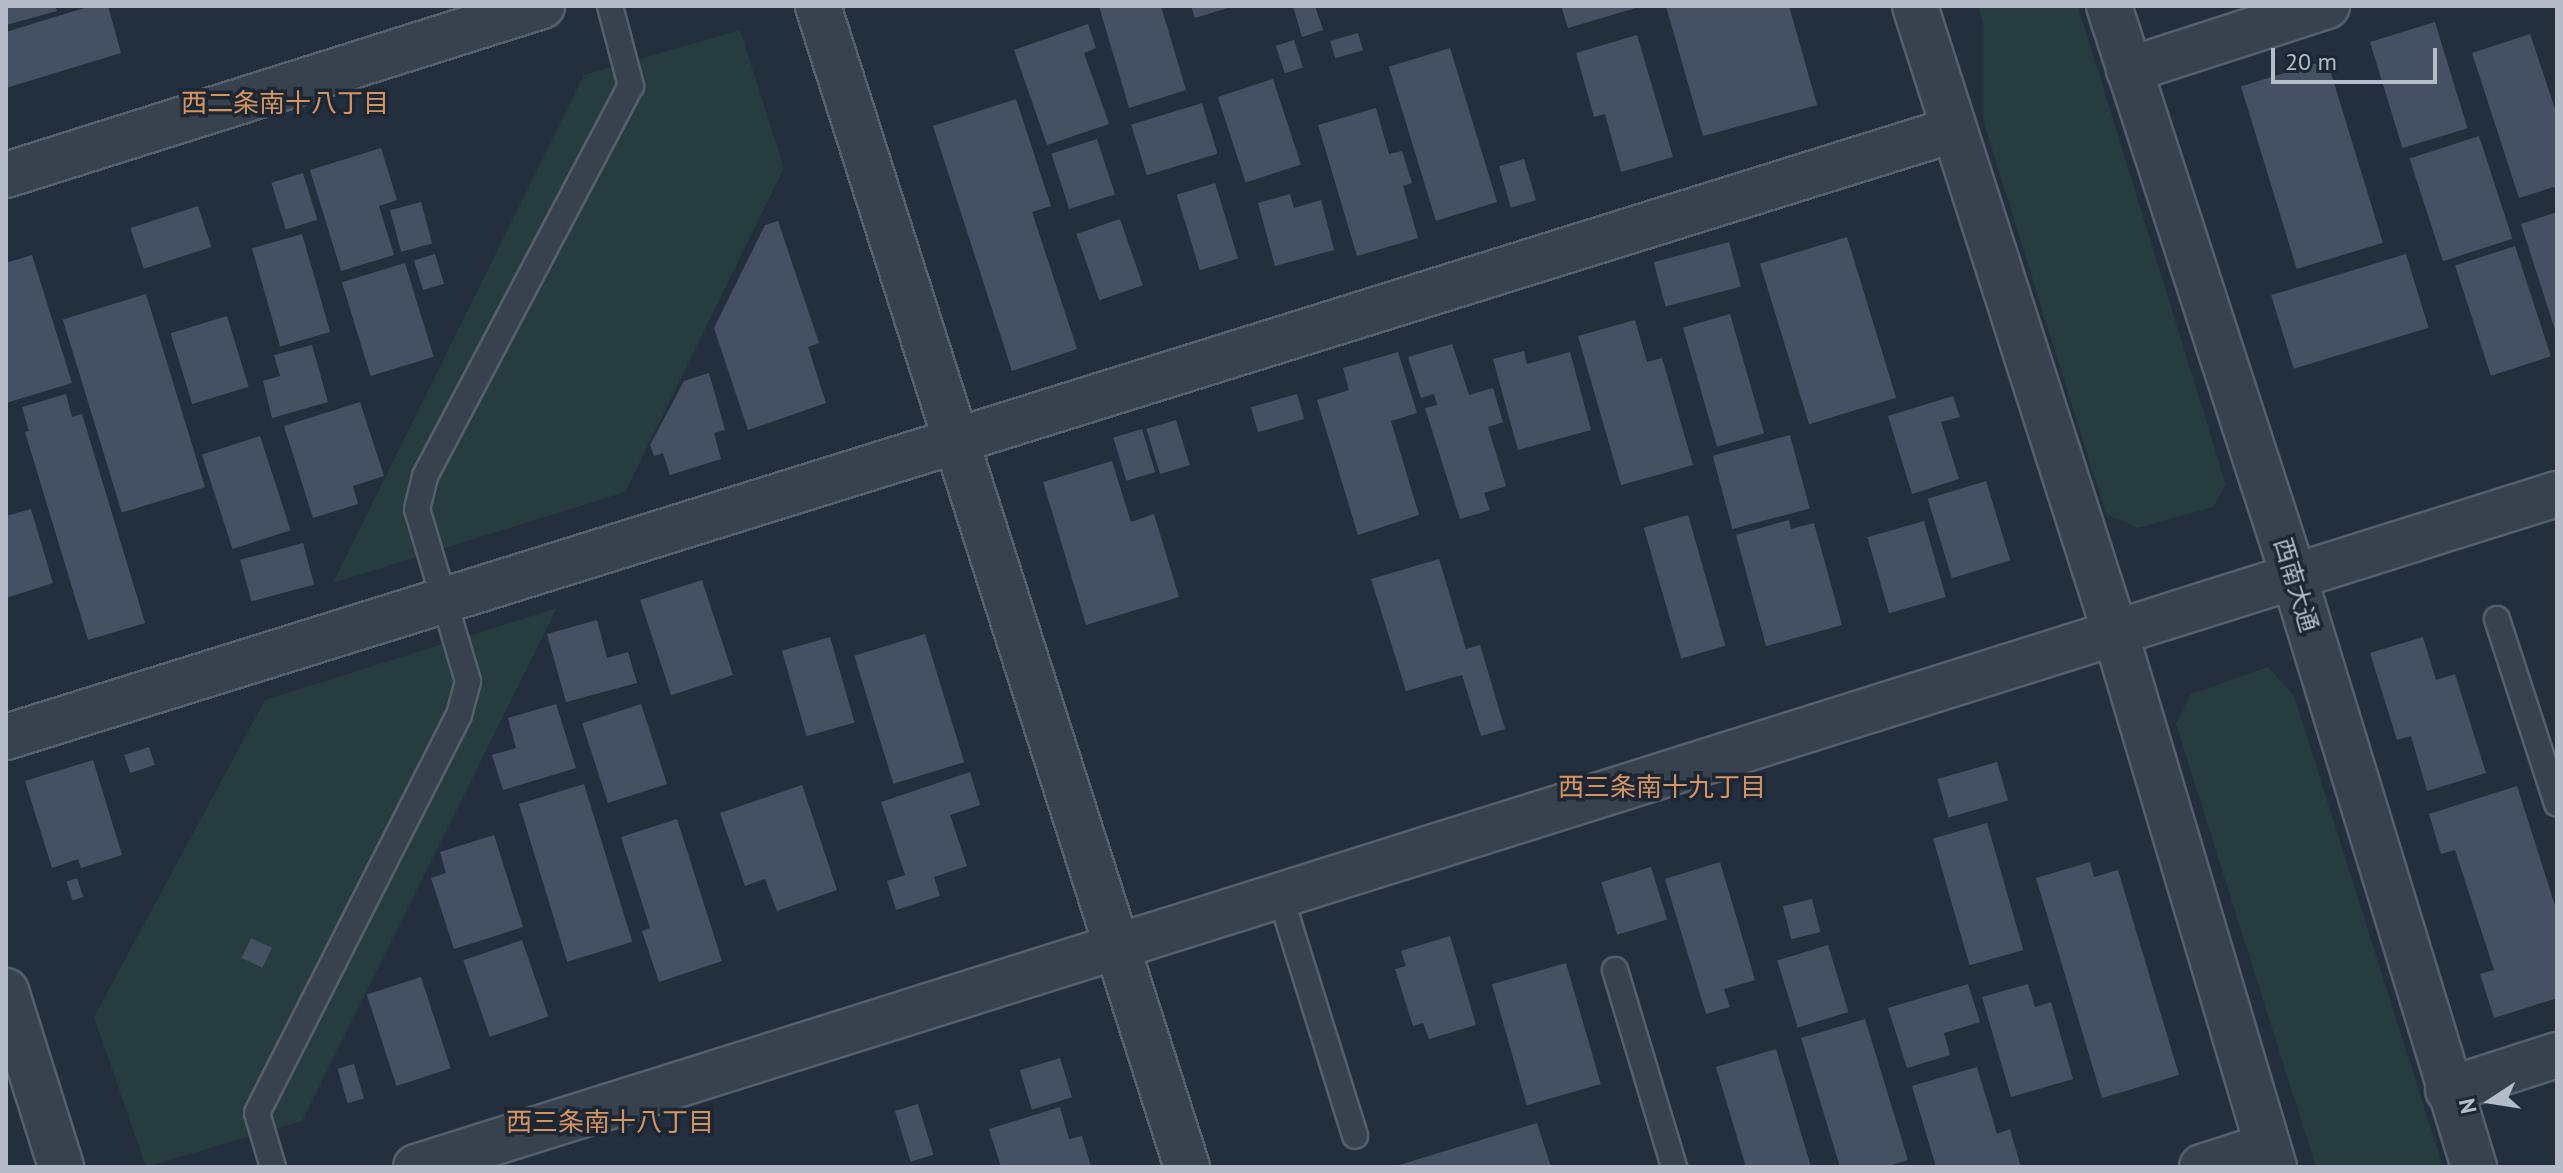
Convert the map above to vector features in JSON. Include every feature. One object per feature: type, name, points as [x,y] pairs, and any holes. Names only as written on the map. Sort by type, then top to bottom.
[{"type":"street","points":[[6,175],[542,6]]},
{"type":"street","points":[[818,6],[1187,1167]]},
{"type":"street","points":[[1915,6],[2116,635],[2271,1157],[2202,1167]]},
{"type":"street","name":"西南大通","points":[[2109,6],[2294,577],[2474,1167]]},
{"type":"street","points":[[2129,70],[2327,6]]},
{"type":"street","points":[[6,737],[445,604],[955,439],[1953,130]]},
{"type":"street","points":[[416,1167],[1281,898],[2557,494]]},
{"type":"street","points":[[6,991],[61,1167]]},
{"type":"street","points":[[2448,1090],[2557,1055]]},
{"type":"lane","points":[[273,1167],[257,1113],[459,715],[468,681],[417,509],[425,476],[631,86],[610,6]]},
{"type":"lane","points":[[2497,619],[2557,804]]},
{"type":"lane","points":[[1281,898],[1355,1136]]},
{"type":"lane","points":[[1615,970],[1674,1167]]},
{"type":"green space","points":[[1978,6],[2078,6],[2226,485],[2213,507],[2138,528],[2106,514],[1983,120],[1983,22]]},
{"type":"green space","points":[[740,30],[784,168],[625,492],[333,583],[584,75]]},
{"type":"green space","points":[[557,608],[302,1121],[146,1167],[94,1017],[265,700]]},
{"type":"green space","points":[[2268,667],[2294,696],[2443,1167],[2316,1167],[2176,724],[2191,694]]},
{"type":"building","points":[[6,6],[55,6],[57,11],[6,25]]},
{"type":"building","points":[[91,6],[108,6],[121,53],[6,88],[6,32]]},
{"type":"building","points":[[1099,6],[1161,6],[1186,90],[1129,108]]},
{"type":"building","points":[[1191,6],[1230,6],[1231,7],[1195,18]]},
{"type":"building","points":[[1293,6],[1315,6],[1323,30],[1302,37]]},
{"type":"building","points":[[1561,6],[1639,6],[1639,7],[1568,28]]},
{"type":"building","points":[[1666,6],[1789,6],[1817,105],[1703,136]]},
{"type":"building","points":[[2435,22],[2467,128],[2402,148],[2370,42]]},
{"type":"building","points":[[1088,24],[1096,48],[1084,53],[1109,124],[1047,145],[1014,50]]},
{"type":"building","points":[[1358,33],[1363,50],[1335,58],[1330,41]]},
{"type":"building","points":[[2530,34],[2557,115],[2557,186],[2519,198],[2472,53]]},
{"type":"building","points":[[1637,35],[1673,157],[1621,172],[1605,114],[1594,117],[1576,53]]},
{"type":"building","points":[[1294,40],[1303,68],[1285,73],[1276,46]]},
{"type":"building","points":[[1450,48],[1497,202],[1436,221],[1389,67]]},
{"type":"building","points":[[2327,60],[2383,243],[2297,269],[2241,86]]},
{"type":"building","points":[[1273,79],[1301,165],[1246,183],[1218,97]]},
{"type":"building","points":[[1016,99],[1051,206],[1032,212],[1077,349],[1012,371],[933,126]]},
{"type":"building","points":[[1202,103],[1217,154],[1147,175],[1131,125]]},
{"type":"building","points":[[1376,108],[1389,154],[1402,151],[1412,183],[1403,186],[1418,238],[1357,256],[1318,125]]},
{"type":"building","points":[[2479,136],[2512,239],[2443,261],[2410,159]]},
{"type":"building","points":[[1097,139],[1115,194],[1069,209],[1051,154]]},
{"type":"building","points":[[381,148],[397,200],[379,206],[394,255],[341,271],[310,170]]},
{"type":"building","points":[[1524,159],[1536,200],[1511,208],[1499,166]]},
{"type":"building","points":[[303,173],[317,220],[286,230],[271,183]]},
{"type":"building","points":[[1215,183],[1238,259],[1200,270],[1177,195]]},
{"type":"building","points":[[1290,194],[1294,208],[1321,200],[1334,250],[1275,266],[1258,203]]},
{"type":"building","points":[[421,202],[432,244],[401,252],[390,210]]},
{"type":"building","points":[[198,206],[211,247],[144,269],[130,228]]},
{"type":"building","points":[[2557,212],[2557,333],[2556,333],[2521,224]]},
{"type":"building","points":[[1120,219],[1143,285],[1099,300],[1077,234]]},
{"type":"building","points":[[778,221],[819,343],[808,347],[826,403],[748,430],[714,328],[765,225]]},
{"type":"building","points":[[302,234],[330,332],[280,346],[252,248]]},
{"type":"building","points":[[1847,237],[1896,398],[1809,424],[1760,264]]},
{"type":"building","points":[[1729,242],[1741,286],[1666,307],[1654,262]]},
{"type":"building","points":[[2515,246],[2551,356],[2491,376],[2455,265]]},
{"type":"building","points":[[435,254],[444,284],[423,290],[414,260]]},
{"type":"building","points":[[2406,254],[2429,328],[2294,369],[2271,295]]},
{"type":"building","points":[[32,255],[72,383],[6,403],[6,263]]},
{"type":"building","points":[[405,263],[434,357],[371,376],[342,282]]},
{"type":"building","points":[[146,294],[205,487],[122,513],[63,319]]},
{"type":"building","points":[[1730,314],[1764,433],[1717,447],[1683,328]]},
{"type":"building","points":[[227,316],[249,387],[192,404],[171,333]]},
{"type":"building","points":[[1635,320],[1647,362],[1662,358],[1693,465],[1621,485],[1578,336]]},
{"type":"building","points":[[1452,344],[1469,395],[1493,388],[1503,422],[1488,427],[1506,486],[1484,493],[1490,510],[1460,519],[1425,408],[1437,405],[1434,394],[1421,398],[1408,357]]},
{"type":"building","points":[[312,345],[328,402],[272,418],[263,381],[280,376],[274,355]]},
{"type":"building","points":[[1524,351],[1527,364],[1570,352],[1591,430],[1518,450],[1493,359]]},
{"type":"building","points":[[1398,352],[1417,413],[1391,421],[1419,515],[1358,535],[1317,400],[1349,390],[1343,368]]},
{"type":"building","points":[[709,373],[725,430],[714,433],[721,459],[670,475],[663,453],[654,456],[650,445],[684,381]]},
{"type":"building","points":[[66,394],[72,417],[82,414],[145,623],[88,640],[25,432],[29,431],[22,407]]},
{"type":"building","points":[[1297,394],[1304,419],[1258,432],[1251,407]]},
{"type":"building","points":[[1953,396],[1960,417],[1941,422],[1959,479],[1912,494],[1888,416]]},
{"type":"building","points":[[360,402],[384,476],[353,486],[358,504],[313,518],[284,426]]},
{"type":"building","points":[[1176,420],[1190,465],[1160,474],[1146,429]]},
{"type":"building","points":[[1142,429],[1155,472],[1126,481],[1113,438]]},
{"type":"building","points":[[1790,435],[1810,508],[1732,529],[1713,456]]},
{"type":"building","points":[[260,436],[291,530],[233,549],[202,455]]},
{"type":"building","points":[[1112,461],[1131,522],[1154,514],[1179,597],[1086,625],[1043,482]]},
{"type":"building","points":[[1986,481],[2010,560],[1952,578],[1928,499]]},
{"type":"building","points":[[31,509],[53,583],[6,598],[6,516]]},
{"type":"building","points":[[1688,515],[1725,646],[1681,658],[1644,528]]},
{"type":"building","points":[[1789,520],[1791,529],[1814,523],[1842,625],[1766,646],[1736,535]]},
{"type":"building","points":[[1924,521],[1946,597],[1889,613],[1867,537]]},
{"type":"building","points":[[303,543],[314,585],[251,601],[240,560]]},
{"type":"building","points":[[1439,559],[1466,649],[1480,645],[1505,729],[1481,736],[1462,675],[1406,691],[1371,579]]},
{"type":"building","points":[[702,580],[733,675],[671,695],[640,600]]},
{"type":"building","points":[[597,620],[607,658],[628,652],[637,683],[566,702],[547,634]]},
{"type":"building","points":[[925,634],[964,762],[893,784],[854,656]]},
{"type":"building","points":[[830,637],[855,723],[806,736],[782,651]]},
{"type":"building","points":[[2423,637],[2436,680],[2455,674],[2486,773],[2427,791],[2411,736],[2397,740],[2370,653]]},
{"type":"building","points":[[556,704],[576,768],[503,790],[492,755],[516,748],[508,718]]},
{"type":"building","points":[[641,704],[667,784],[608,803],[582,723]]},
{"type":"building","points":[[149,747],[155,765],[130,773],[124,755]]},
{"type":"building","points":[[93,760],[122,855],[81,868],[78,859],[52,868],[25,781]]},
{"type":"building","points":[[1997,762],[2008,800],[1948,818],[1937,779]]},
{"type":"building","points":[[970,772],[980,805],[950,815],[967,866],[934,877],[940,896],[896,910],[887,881],[905,875],[881,802]]},
{"type":"building","points":[[584,784],[632,942],[567,962],[519,804]]},
{"type":"building","points":[[802,785],[837,890],[777,911],[765,879],[745,886],[720,813]]},
{"type":"building","points":[[2517,786],[2557,912],[2557,998],[2494,1018],[2480,974],[2494,970],[2455,850],[2441,854],[2429,814]]},
{"type":"building","points":[[677,819],[722,961],[659,982],[642,931],[650,928],[621,837]]},
{"type":"building","points":[[1987,823],[2023,950],[1970,965],[1933,838]]},
{"type":"building","points":[[494,835],[523,927],[454,949],[431,878],[446,873],[440,852]]},
{"type":"building","points":[[1720,862],[1755,980],[1724,989],[1730,1007],[1706,1014],[1665,879]]},
{"type":"building","points":[[2090,862],[2094,877],[2118,870],[2179,1075],[2102,1098],[2036,878]]},
{"type":"building","points":[[1651,867],[1667,920],[1617,935],[1601,882]]},
{"type":"building","points":[[77,878],[83,897],[73,900],[67,881]]},
{"type":"building","points":[[1812,899],[1820,932],[1791,939],[1783,906]]},
{"type":"building","points":[[1450,936],[1476,1025],[1429,1039],[1423,1023],[1413,1026],[1395,969],[1406,966],[1401,951]]},
{"type":"building","points":[[251,938],[272,948],[263,968],[242,958]]},
{"type":"building","points":[[522,940],[548,1017],[490,1037],[463,960]]},
{"type":"building","points":[[1828,945],[1848,1012],[1798,1027],[1777,960]]},
{"type":"building","points":[[1566,963],[1601,1084],[1527,1105],[1492,984]]},
{"type":"building","points":[[421,977],[451,1068],[396,1086],[367,995]]},
{"type":"building","points":[[1968,984],[1980,1022],[1944,1033],[1950,1055],[1907,1068],[1888,1008]]},
{"type":"building","points":[[2028,984],[2035,1007],[2051,1002],[2073,1079],[2011,1097],[1982,997]]},
{"type":"building","points":[[1865,1019],[1908,1160],[1885,1167],[1840,1167],[1801,1038]]},
{"type":"building","points":[[1776,1049],[1811,1167],[1746,1167],[1716,1067]]},
{"type":"building","points":[[1060,1058],[1072,1097],[1032,1109],[1020,1070]]},
{"type":"building","points":[[354,1064],[364,1099],[348,1103],[338,1069]]},
{"type":"building","points":[[1977,1067],[1997,1134],[2010,1129],[2021,1167],[1936,1167],[1912,1086]]},
{"type":"building","points":[[918,1104],[933,1155],[911,1162],[895,1111]]},
{"type":"building","points":[[1060,1107],[1069,1139],[1082,1136],[1091,1167],[1001,1167],[989,1129]]},
{"type":"building","points":[[1537,1123],[1551,1167],[1396,1167],[1396,1166]]},
{"type":"district","name":"西二条南十八丁目","points":[[285,103]]},
{"type":"district","name":"西三条南十九丁目","points":[[1662,787]]},
{"type":"district","name":"西三条南十八丁目","points":[[610,1122]]}]
